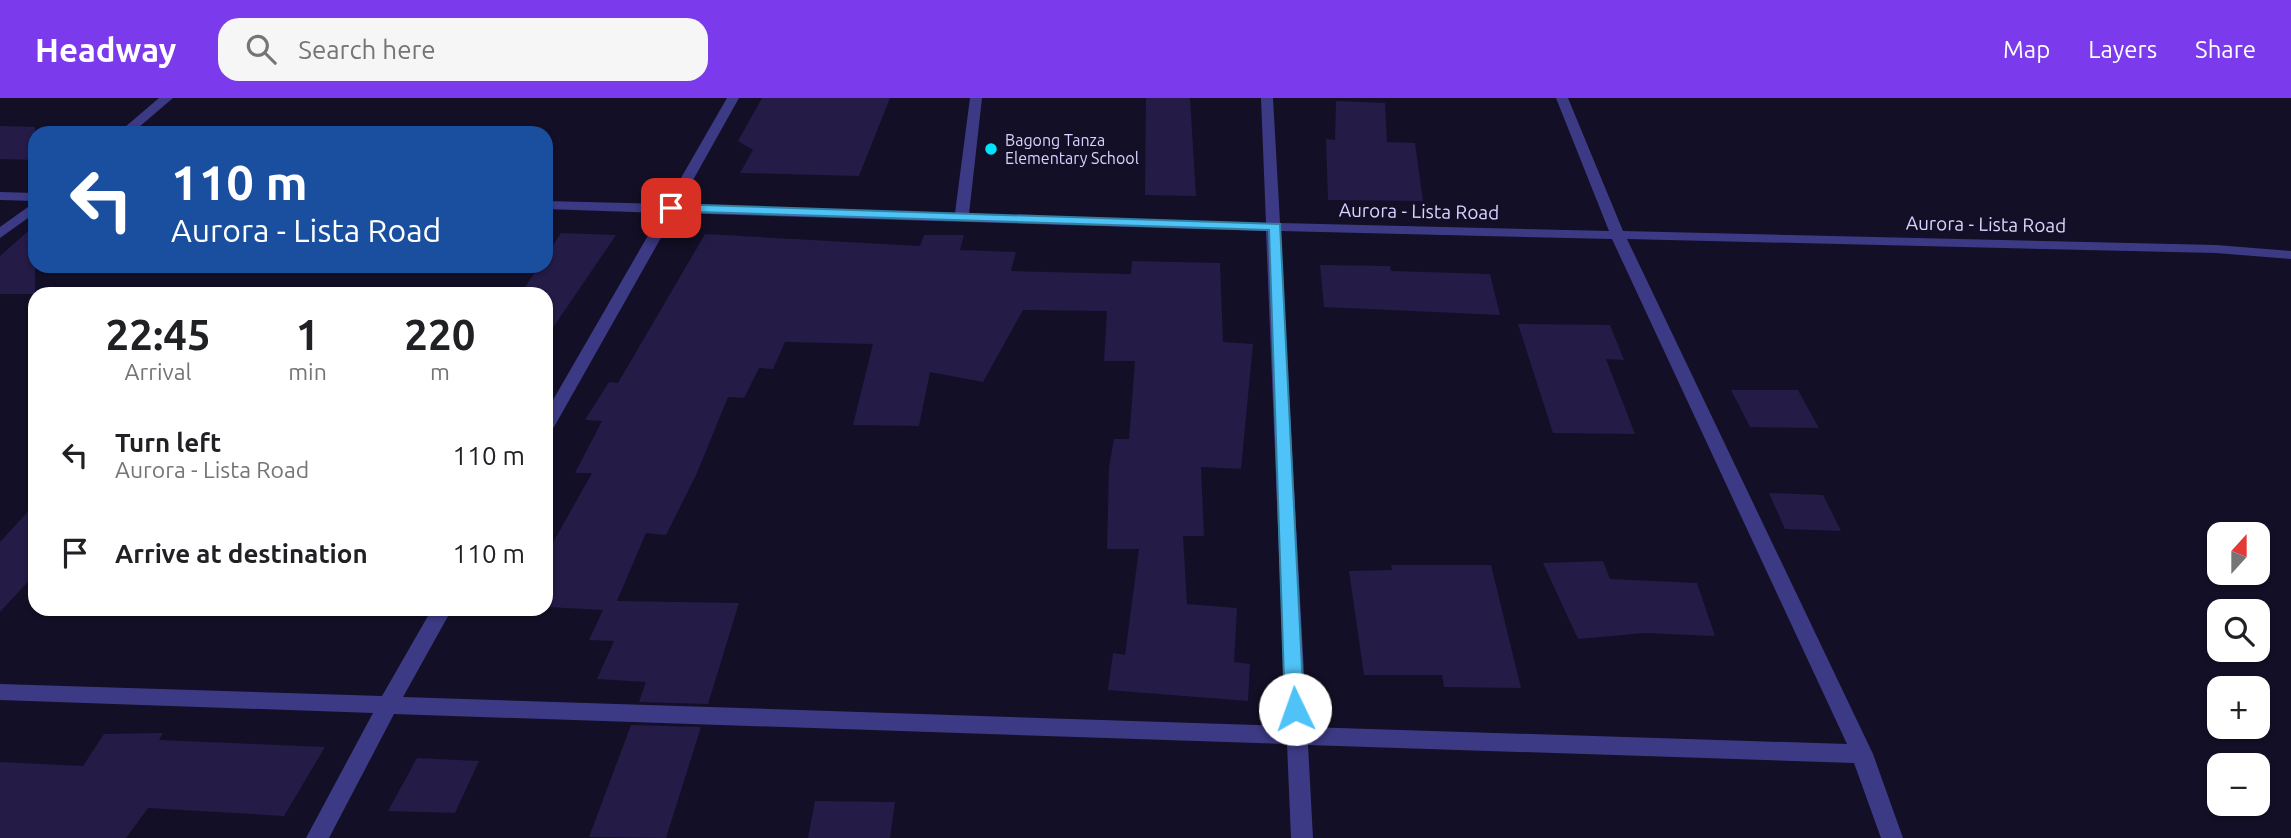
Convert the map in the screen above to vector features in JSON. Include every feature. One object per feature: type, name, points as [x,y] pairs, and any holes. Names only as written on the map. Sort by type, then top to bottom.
[{"type":"street","points":[[133,126],[167,98]]},
{"type":"street","points":[[553,415],[733,98]]},
{"type":"street","points":[[961,218],[976,98]]},
{"type":"street","points":[[1267,98],[1303,838]]},
{"type":"street","points":[[1562,98],[1617,234],[1862,754],[1892,838]]},
{"type":"street","points":[[0,196],[28,197]]},
{"type":"street","name":"Aurora - Lista Road","points":[[553,205],[1275,227],[2216,249],[2291,255]]},
{"type":"street","points":[[0,234],[28,211]]},
{"type":"street","points":[[317,838],[438,616]]},
{"type":"street","points":[[0,692],[1862,754]]},
{"type":"building","points":[[762,98],[890,98],[859,176],[740,173],[753,150],[738,141]]},
{"type":"building","points":[[1146,98],[1190,98],[1196,196],[1145,195]]},
{"type":"building","points":[[1336,101],[1385,103],[1387,142],[1415,143],[1423,201],[1328,200],[1326,139],[1335,140]]},
{"type":"building","points":[[0,126],[28,127],[28,160],[0,159]]},
{"type":"building","points":[[28,231],[28,273],[35,273],[35,287],[28,287],[28,294],[0,294],[0,256]]},
{"type":"building","points":[[561,233],[616,235],[553,328],[553,287],[525,287],[534,273],[553,273],[553,245]]},
{"type":"building","points":[[705,234],[920,246],[924,235],[964,235],[960,250],[1016,252],[1011,271],[1131,274],[1132,261],[1220,263],[1223,342],[1253,344],[1241,469],[1201,467],[1204,536],[1183,536],[1187,604],[1237,608],[1234,662],[1250,664],[1248,701],[1108,690],[1113,653],[1125,655],[1139,549],[1107,549],[1109,467],[1114,439],[1129,439],[1135,361],[1104,361],[1107,311],[1023,310],[983,382],[930,372],[919,426],[853,425],[873,344],[785,342],[773,369],[759,368],[744,398],[728,397],[697,473],[666,535],[646,533],[617,601],[739,603],[708,704],[639,702],[646,682],[597,679],[614,641],[589,640],[603,610],[553,607],[553,543],[592,473],[575,473],[602,421],[585,420],[609,382],[618,383]]},
{"type":"building","points":[[1320,265],[1390,266],[1391,271],[1490,274],[1500,315],[1324,307]]},
{"type":"building","points":[[1518,324],[1610,325],[1624,360],[1606,359],[1635,434],[1553,433]]},
{"type":"building","points":[[1731,390],[1798,390],[1819,428],[1750,427]]},
{"type":"building","points":[[1769,493],[1823,495],[1841,531],[1785,529]]},
{"type":"building","points":[[28,512],[28,582],[0,612],[0,542]]},
{"type":"building","points":[[1603,561],[1610,579],[1697,583],[1715,636],[1645,633],[1578,639],[1543,563]]},
{"type":"building","points":[[1391,565],[1491,565],[1521,688],[1444,687],[1442,675],[1364,675],[1349,571],[1392,570]]},
{"type":"building","points":[[631,725],[701,727],[666,838],[589,837]]},
{"type":"building","points":[[163,733],[159,740],[325,747],[284,816],[148,808],[126,838],[0,838],[0,762],[83,766],[104,734]]},
{"type":"building","points":[[417,758],[479,761],[455,813],[388,811]]},
{"type":"building","points":[[815,801],[895,802],[890,838],[808,838]]},
{"type":"place","name":"Bagong Tanza Elementary School","points":[[991,149]]},
{"type":"route","points":[[671,208],[1275,227],[1295,709]]}]
